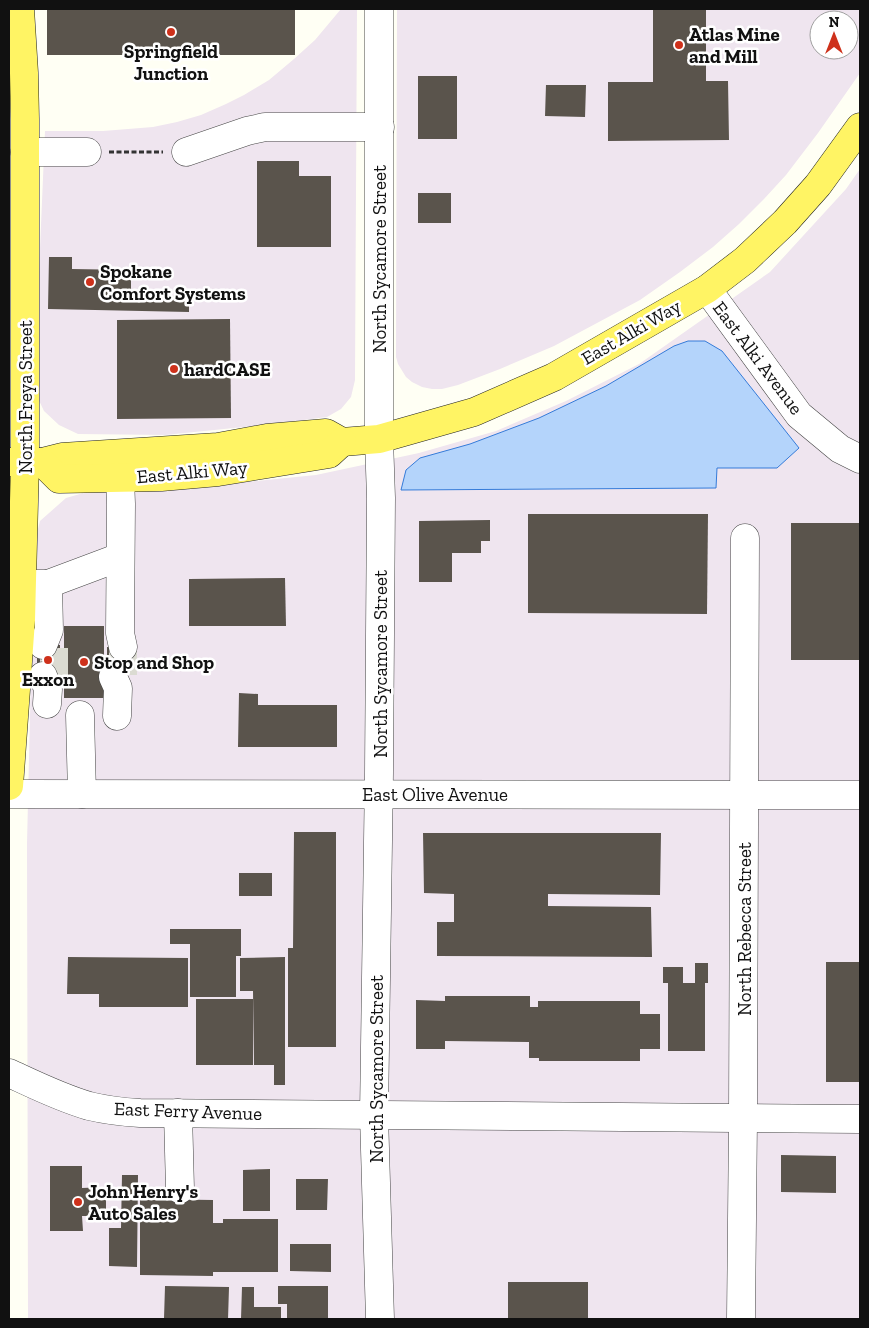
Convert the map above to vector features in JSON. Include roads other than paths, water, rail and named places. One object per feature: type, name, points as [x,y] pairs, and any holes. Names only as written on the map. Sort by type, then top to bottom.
[{"type":"main road","name":"North Freya Street","points":[[9,786],[22,620],[35,584],[25,462],[25,152],[24,74],[20,9]]},
{"type":"main road","name":"East Alki Way","points":[[25,462],[62,457],[218,447],[267,438],[326,433],[342,442],[379,439],[474,412],[554,377],[707,289],[746,260],[785,222],[818,185],[860,126]]},
{"type":"main road","name":"East Alki Way","points":[[25,462],[59,479],[161,477],[218,472],[329,454],[342,442]]},
{"type":"street","name":"North Sycamore Street","points":[[380,9],[379,794],[374,1114],[380,1319]]},
{"type":"street","points":[[186,152],[247,131],[265,127],[380,127]]},
{"type":"street","points":[[25,152],[87,152]]},
{"type":"street","name":"East Alki Avenue","points":[[707,289],[800,415],[840,449],[860,458]]},
{"type":"street","points":[[119,642],[120,478]]},
{"type":"street","name":"North Rebecca Street","points":[[741,1319],[746,538]]},
{"type":"street","points":[[49,640],[35,584],[120,557]]},
{"type":"street","points":[[117,716],[118,681]]},
{"type":"street","points":[[80,715],[82,794]]},
{"type":"street","name":"East Olive Avenue","points":[[9,794],[860,795]]},
{"type":"street","name":"East Ferry Avenue","points":[[9,1073],[89,1106],[114,1111],[140,1113],[743,1119]]},
{"type":"street","points":[[178,1113],[180,1189]]},
{"type":"street","points":[[743,1119],[860,1120]]},
{"type":"water","points":[[688,341],[705,341],[722,351],[799,448],[777,468],[717,468],[716,488],[401,490],[406,470],[420,458],[470,444],[539,418],[606,386],[674,346]]},
{"type":"tunnel","points":[[54,645],[54,676]]},
{"type":"tunnel","points":[[123,647],[123,677]]},
{"type":"place","name":"Springfield Junction","points":[[171,32]]},
{"type":"place","name":"Atlas Mine and Mill","points":[[679,45]]},
{"type":"place","name":"Spokane Comfort Systems","points":[[90,282]]},
{"type":"place","name":"hardCASE","points":[[174,369]]},
{"type":"place","name":"Exxon","points":[[48,660]]},
{"type":"place","name":"Stop and Shop","points":[[84,662]]},
{"type":"place","name":"John Henry's Auto Sales","points":[[78,1202]]}]
